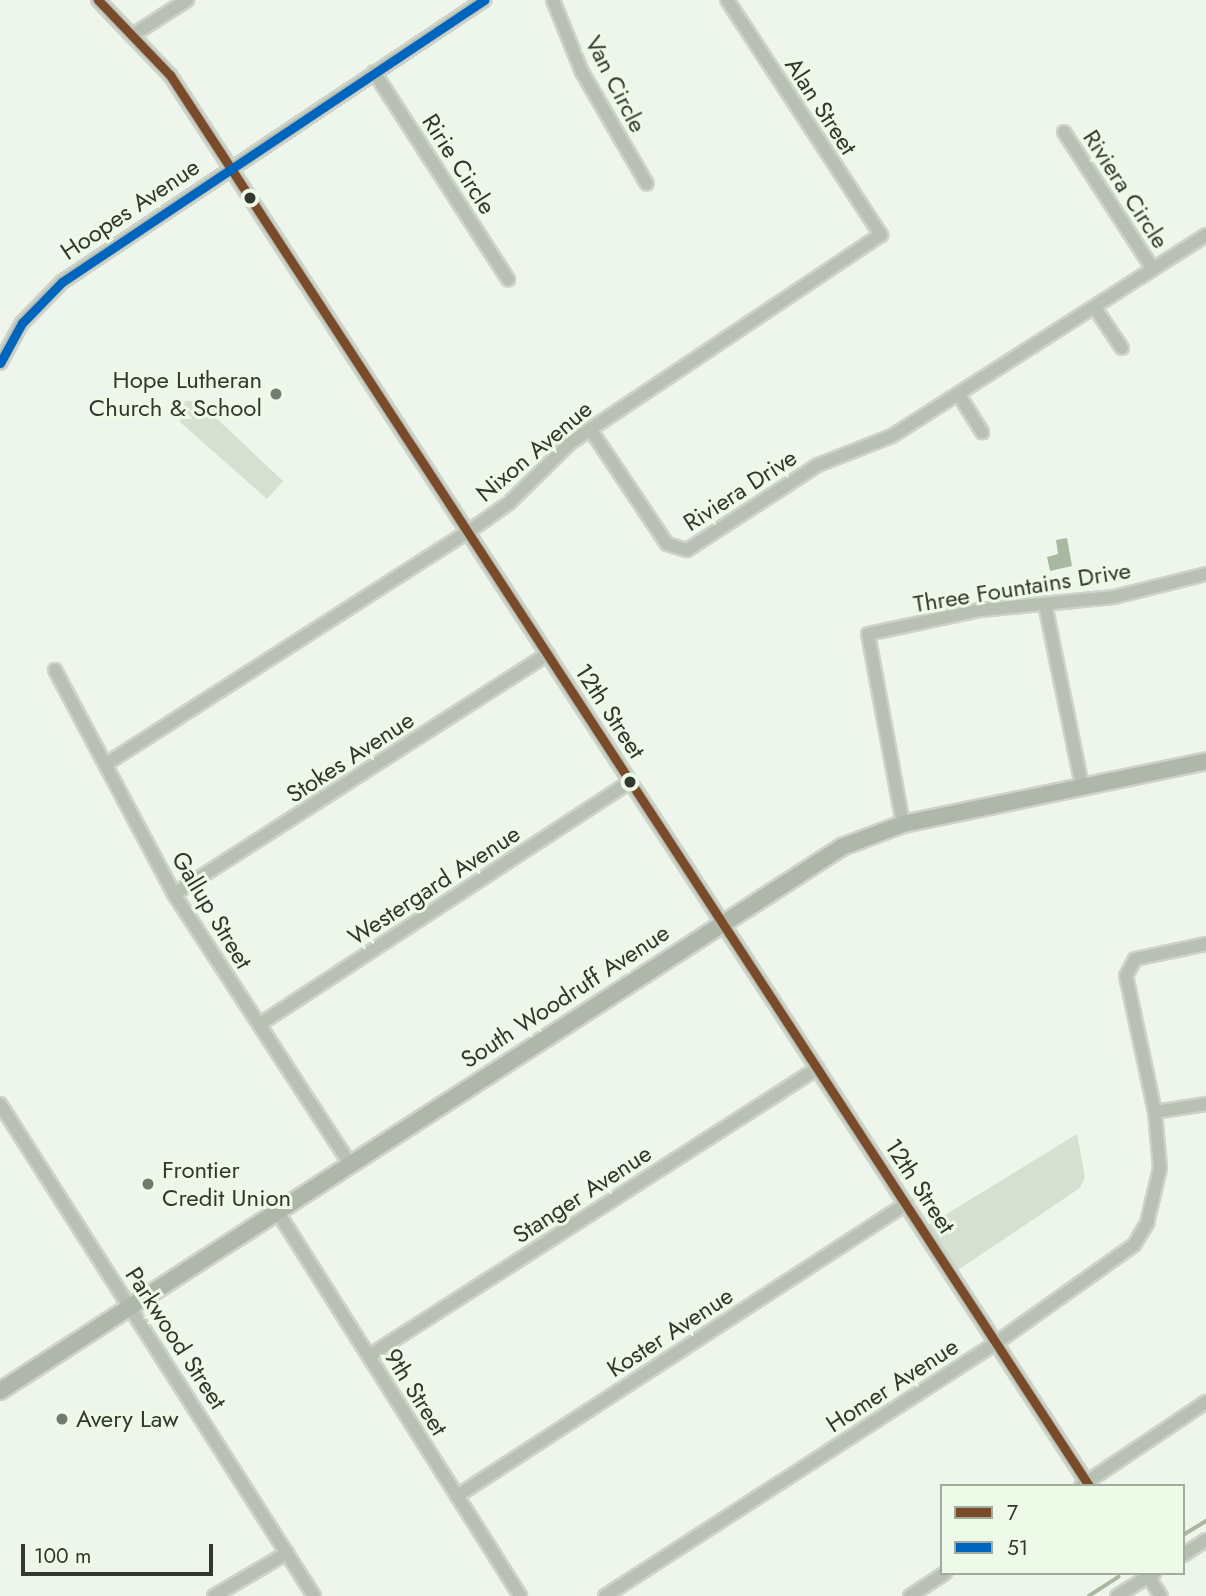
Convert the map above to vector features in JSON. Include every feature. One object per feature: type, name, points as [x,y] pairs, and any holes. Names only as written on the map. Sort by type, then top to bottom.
[{"type":"main road","name":"South Woodruff Avenue","points":[[0,1391],[349,1162],[842,847],[903,824],[1206,761]]},
{"type":"street","name":"12th Street","points":[[98,0],[136,33],[229,167],[818,1068],[1085,1484]]},
{"type":"street","points":[[136,33],[187,0]]},
{"type":"street","name":"Hoopes Avenue","points":[[0,363],[28,315],[62,282],[229,167],[484,0]]},
{"type":"street","name":"Van Circle","points":[[552,0],[582,72],[647,184]]},
{"type":"street","name":"Alan Street","points":[[727,0],[881,235]]},
{"type":"street","name":"Ririe Circle","points":[[374,72],[508,279]]},
{"type":"street","name":"Riviera Circle","points":[[1064,132],[1153,269]]},
{"type":"street","name":"Nixon Avenue","points":[[106,764],[468,532],[590,429],[881,235]]},
{"type":"street","name":"Riviera Drive","points":[[590,429],[667,544],[687,550],[817,465],[877,443],[959,395],[1206,235]]},
{"type":"street","points":[[1095,308],[1122,348]]},
{"type":"street","points":[[959,395],[982,432]]},
{"type":"street","name":"Three Fountains Drive","points":[[903,824],[868,634],[980,610],[1114,597],[1206,574]]},
{"type":"street","points":[[1045,604],[1082,786]]},
{"type":"street","name":"Stokes Avenue","points":[[174,894],[548,654]]},
{"type":"street","name":"Gallup Street","points":[[55,670],[174,894],[349,1162]]},
{"type":"street","name":"Westergard Avenue","points":[[260,1024],[631,782]]},
{"type":"street","name":"Homer Avenue","points":[[606,1596],[996,1343],[1134,1245],[1158,1186],[1155,1112],[1129,966],[1206,944]]},
{"type":"street","name":"Stanger Avenue","points":[[369,1356],[818,1068]]},
{"type":"street","name":"Parkwood Street","points":[[0,1104],[131,1304],[314,1596]]},
{"type":"street","points":[[1155,1112],[1206,1104]]},
{"type":"street","name":"Koster Avenue","points":[[457,1496],[906,1204]]},
{"type":"street","name":"9th Street","points":[[277,1211],[520,1596]]},
{"type":"street","points":[[1087,1484],[1206,1402]]},
{"type":"street","points":[[1185,1554],[1206,1540]]},
{"type":"street","points":[[214,1596],[287,1553]]},
{"type":"street","points":[[910,1596],[942,1575]]},
{"type":"street","points":[[1117,1596],[1148,1575]]},
{"type":"street","points":[[1150,1575],[1161,1596]]},
{"type":"shaded area","points":[[185,401],[198,401],[283,481],[267,499],[180,422]]},
{"type":"shaded area","points":[[1067,538],[1072,566],[1050,571],[1047,557],[1058,554],[1056,540]]},
{"type":"shaded area","points":[[1077,1134],[1085,1177],[1080,1188],[952,1274],[922,1229]]},
{"type":"waterway","points":[[1185,1534],[1206,1521]]},
{"type":"waterway","points":[[1089,1596],[1118,1577]]},
{"type":"transit line","name":"7","points":[[98,0],[170,75],[1088,1484]]},
{"type":"transit line","name":"51","points":[[0,363],[22,323],[62,282],[484,0]]},
{"type":"place","name":"Hope Lutheran Church & School","points":[[276,394]]},
{"type":"place","name":"Frontier Credit Union","points":[[148,1184]]},
{"type":"place","name":"Avery Law","points":[[62,1419]]}]
